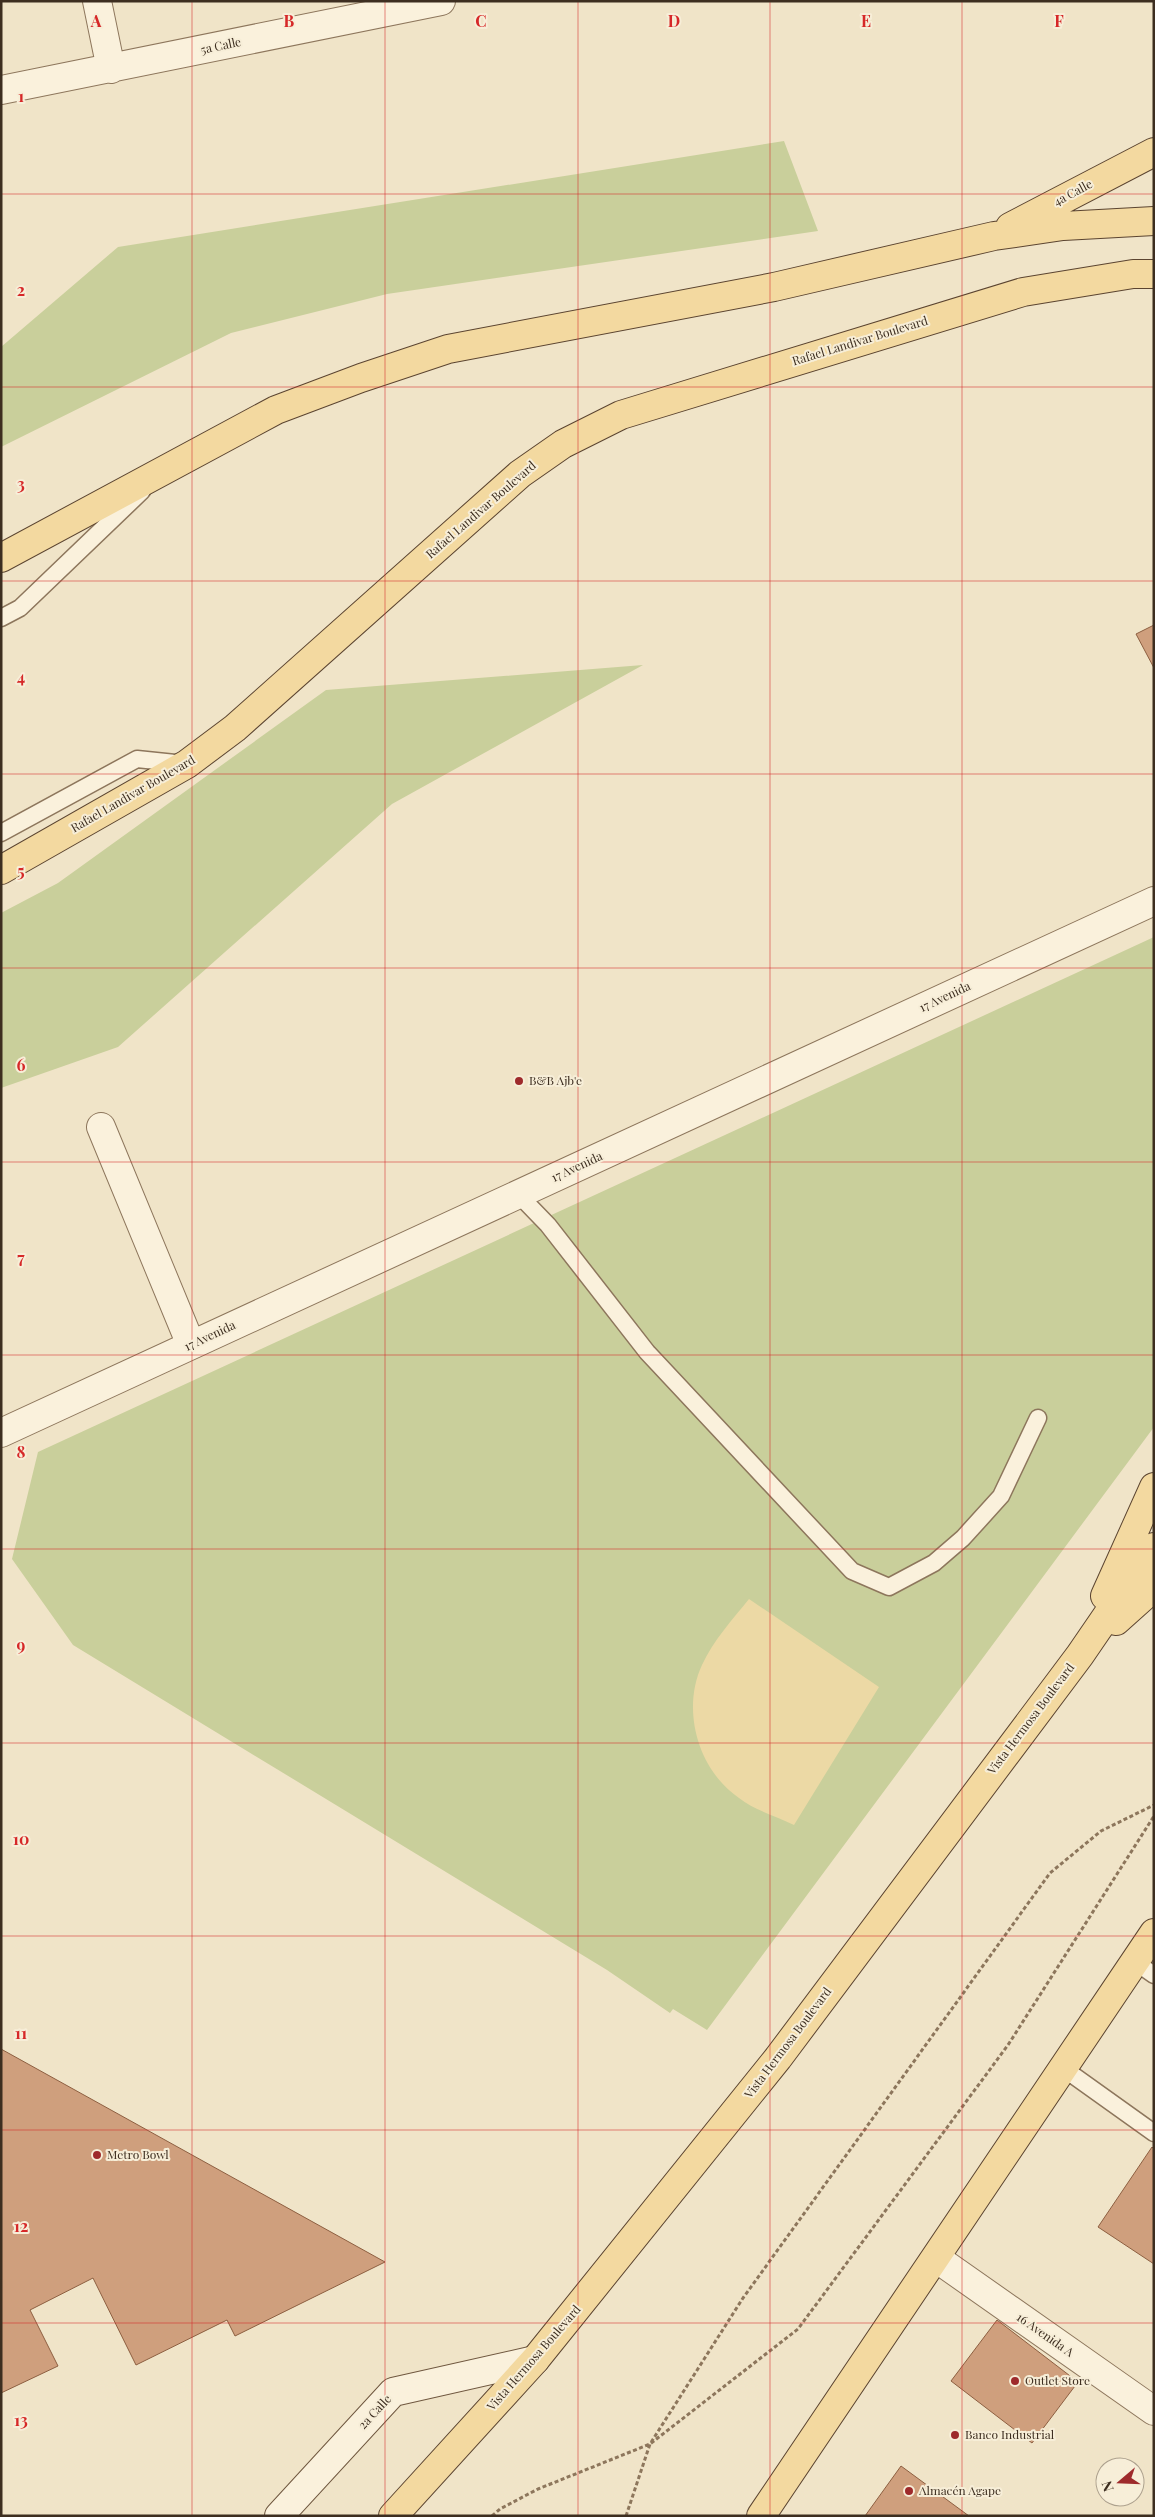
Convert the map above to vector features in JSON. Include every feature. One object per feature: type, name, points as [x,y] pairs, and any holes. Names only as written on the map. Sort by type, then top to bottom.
[{"type":"main road","name":"4a Calle","points":[[994,236],[1154,152]]},
{"type":"main road","points":[[1,558],[276,410],[360,378],[448,350],[774,287],[994,236],[1063,226],[1154,221]]},
{"type":"main road","name":"Rafael Landivar Boulevard","points":[[1,870],[187,764],[235,728],[520,474],[571,440],[621,415],[1022,292],[1133,274],[1154,274]]},
{"type":"main road","points":[[1080,1655],[1154,1488]]},
{"type":"main road","name":"Vista Hermosa Boulevard","points":[[393,2516],[535,2360],[778,2058],[1080,1655],[1154,1547]]},
{"type":"main road","points":[[1080,1655],[1154,1587]]},
{"type":"main road","points":[[761,2516],[1063,2068],[1144,1968],[1154,1933]]},
{"type":"street","points":[[97,1],[110,69]]},
{"type":"street","name":"5a Calle","points":[[1,90],[441,1]]},
{"type":"street","name":"17 Avenida","points":[[1,1433],[1154,901]]},
{"type":"street","points":[[101,1127],[191,1345]]},
{"type":"street","name":"16 Avenida A","points":[[936,2258],[1154,2411]]},
{"type":"street","name":"2a Calle","points":[[279,2516],[393,2392],[535,2360]]},
{"type":"lane","points":[[1,618],[20,608],[166,469]]},
{"type":"lane","points":[[1,833],[137,759],[187,764]]},
{"type":"lane","points":[[518,1194],[548,1225],[661,1366],[852,1571],[882,1584],[889,1587],[934,1563],[963,1538],[1001,1496],[1038,1418]]},
{"type":"lane","points":[[1063,2068],[1154,2133]]},
{"type":"path","points":[[626,2516],[650,2444],[743,2298],[1050,1873],[1101,1831],[1154,1805]]},
{"type":"path","points":[[492,2516],[500,2509],[538,2489],[650,2444],[798,2329],[1008,2045],[1154,1816]]},
{"type":"green space","points":[[784,141],[818,231],[387,294],[231,333],[1,447],[1,347],[118,247]]},
{"type":"green space","points":[[643,665],[392,804],[118,1047],[1,1088],[1,913],[58,883],[326,690]]},
{"type":"green space","points":[[1154,937],[1154,1427],[707,2030],[673,2009],[670,2013],[607,1970],[73,1645],[12,1559],[38,1452]]},
{"type":"sand","points":[[749,1599],[879,1687],[794,1825],[751,1806],[725,1786],[713,1772],[697,1738],[693,1701],[696,1682],[702,1665],[717,1639]]},
{"type":"building","points":[[1154,625],[1154,668],[1136,634]]},
{"type":"building","name":"Metro Bowl","points":[[1,2049],[385,2262],[235,2336],[227,2320],[136,2365],[93,2278],[30,2310],[58,2366],[1,2393]]},
{"type":"building","points":[[1152,2147],[1154,2149],[1154,2264],[1098,2227]]},
{"type":"building","name":"Outlet Store","points":[[997,2320],[1078,2382],[1032,2443],[951,2381]]},
{"type":"building","name":"Almacén Agape","points":[[901,2466],[969,2516],[865,2516]]},
{"type":"place","name":"B&B Ajb'e","points":[[519,1081]]},
{"type":"place","name":"Metro Bowl","points":[[97,2155]]},
{"type":"place","name":"Outlet Store","points":[[1015,2381]]},
{"type":"place","name":"Banco Industrial","points":[[955,2435]]},
{"type":"place","name":"Almacén Agape","points":[[909,2491]]}]
